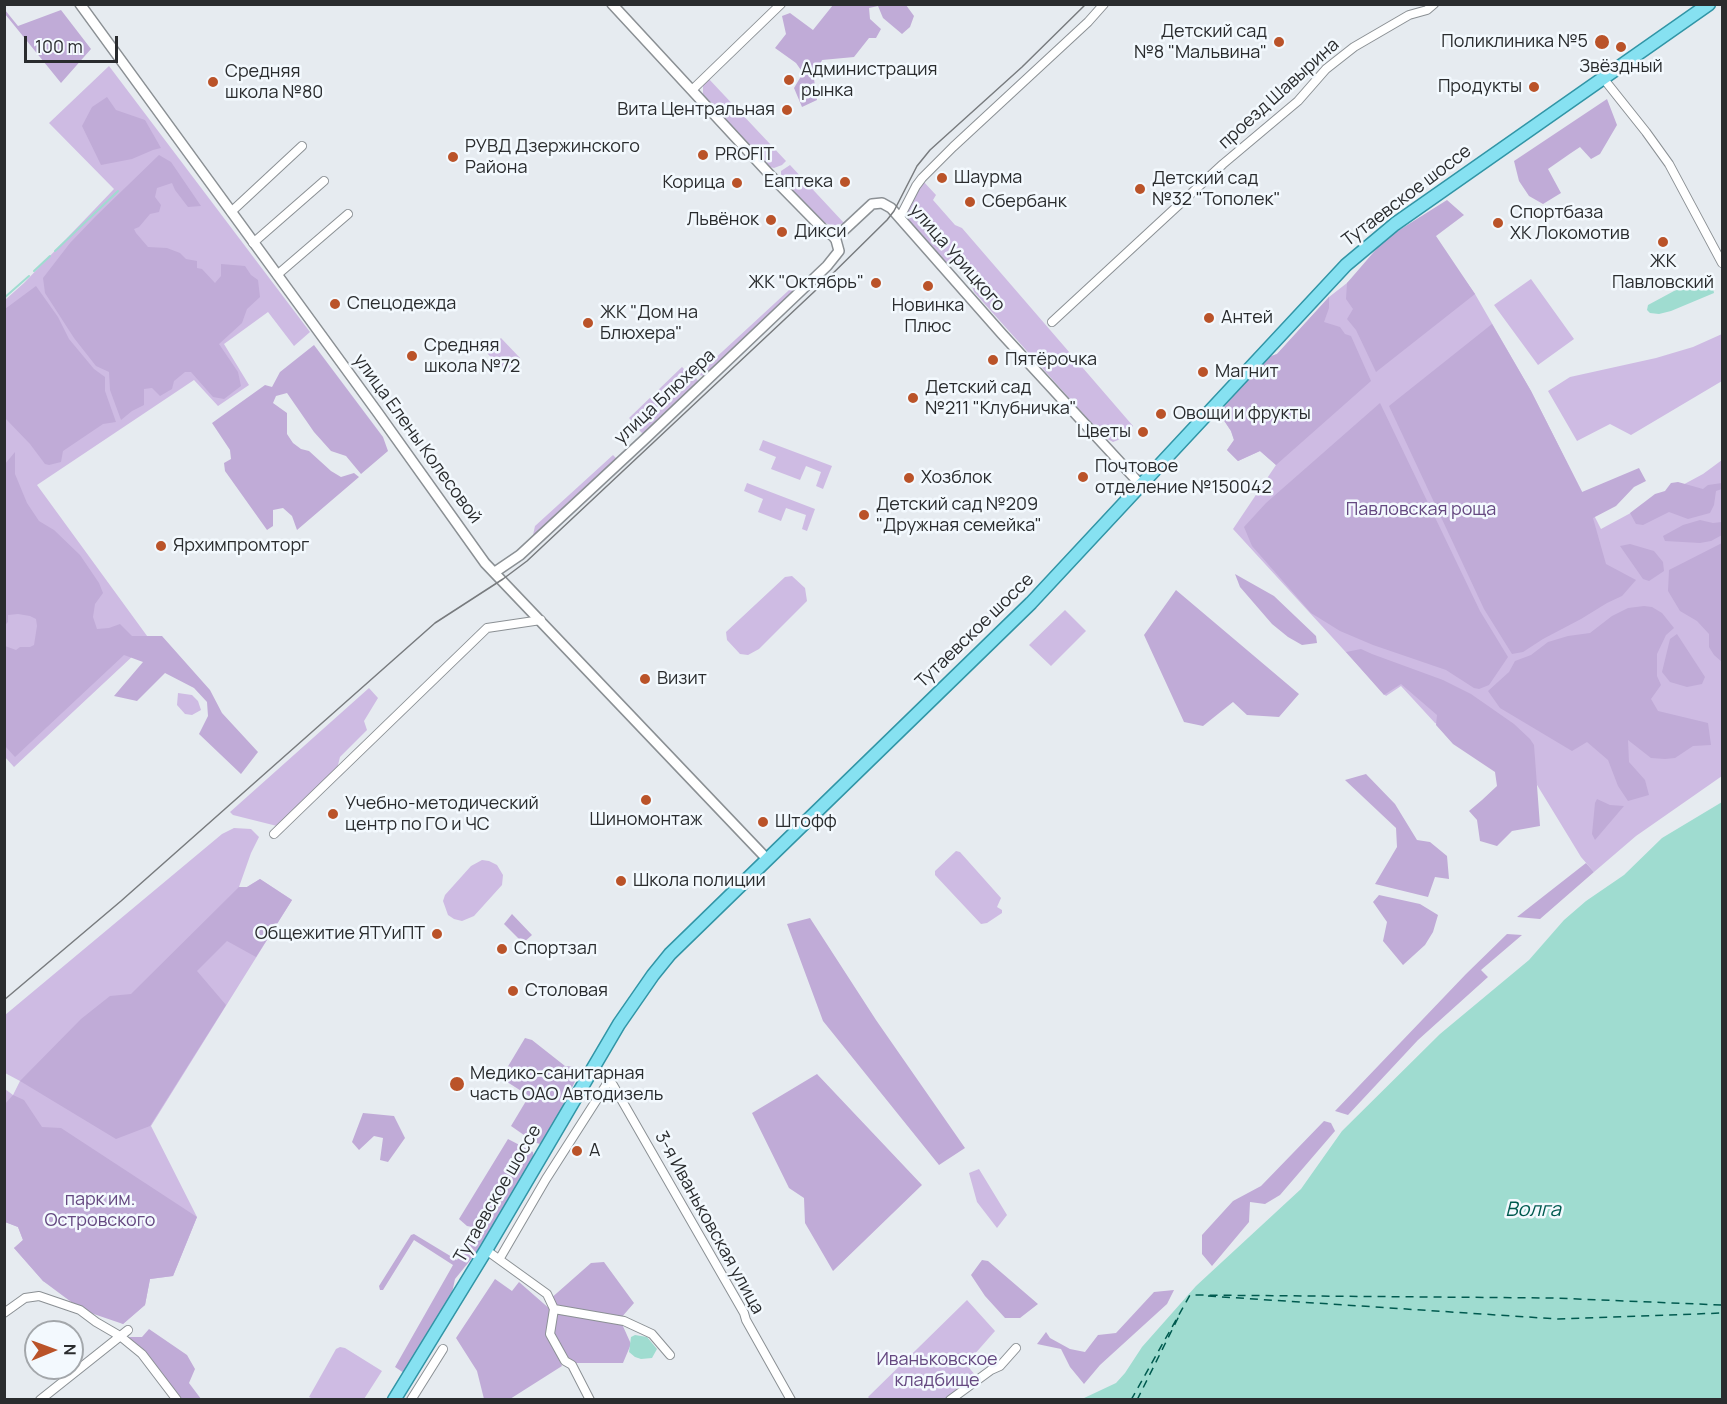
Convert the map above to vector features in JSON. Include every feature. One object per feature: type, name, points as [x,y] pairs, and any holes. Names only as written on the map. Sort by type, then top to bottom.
[{"type":"main road","name":"Тутаевское шоссе","points":[[394,1400],[593,1068],[631,1007],[665,961],[1031,603],[1346,265],[1395,224],[1709,4]]},
{"type":"street","name":"улица Елены Колесовой","points":[[80,4],[479,554],[767,859]]},
{"type":"street","points":[[612,4],[772,177],[825,231],[833,236]]},
{"type":"street","points":[[692,90],[781,4]]},
{"type":"street","points":[[900,217],[922,178],[1088,22],[1104,4]]},
{"type":"street","name":"проезд Шавырина","points":[[1052,322],[1223,164],[1298,101],[1326,69],[1354,47],[1409,15],[1427,10],[1434,4]]},
{"type":"street","points":[[1602,78],[1669,164],[1722,263]]},
{"type":"street","points":[[231,212],[302,146]]},
{"type":"street","points":[[253,243],[324,181]]},
{"type":"street","name":"улица Урицкого","points":[[833,236],[843,231],[872,204],[886,205],[900,217],[1002,334],[1141,485]]},
{"type":"street","points":[[277,275],[348,214]]},
{"type":"street","name":"улица Блюхера","points":[[495,572],[507,565],[543,534],[827,266],[839,251],[833,236]]},
{"type":"street","points":[[274,834],[487,628],[542,620]]},
{"type":"street","name":"3-я Иваньковская улица","points":[[593,1068],[610,1079],[791,1400]]},
{"type":"street","points":[[500,1258],[546,1179],[610,1079]]},
{"type":"street","points":[[486,1250],[547,1294],[554,1309],[550,1334],[565,1361],[572,1365],[590,1400]]},
{"type":"street","points":[[4,1313],[25,1298],[39,1296],[80,1310],[120,1336],[142,1354],[177,1400]]},
{"type":"street","points":[[554,1309],[624,1321],[652,1334],[670,1355]]},
{"type":"street","points":[[40,1400],[128,1330]]},
{"type":"street","points":[[950,1400],[1000,1366],[1016,1348]]},
{"type":"street","points":[[411,1400],[443,1349]]},
{"type":"street","points":[[407,1378],[420,1387]]},
{"type":"green space","points":[[833,5],[906,5],[914,16],[910,27],[902,34],[883,18],[878,6],[869,8],[870,19],[881,29],[876,38],[869,38],[854,57],[822,60],[814,79],[817,100],[802,107],[794,88],[803,73],[796,63],[775,48],[786,34],[782,16],[790,13],[813,30]]},
{"type":"green space","points":[[5,10],[18,26],[61,10],[91,49],[61,83],[5,14]]},
{"type":"green space","points":[[109,66],[310,332],[294,346],[268,312],[224,344],[249,385],[218,406],[194,380],[37,485],[150,640],[14,767],[5,757],[5,300],[114,189],[49,123]]},
{"type":"green space","points":[[708,78],[786,161],[782,165],[770,167],[703,94],[703,83]]},
{"type":"green space","points":[[107,97],[116,110],[145,120],[161,148],[132,159],[101,165],[82,126],[92,107]]},
{"type":"green space","points":[[1607,99],[1617,125],[1600,154],[1591,159],[1580,147],[1548,169],[1561,193],[1543,204],[1529,196],[1519,181],[1514,161]]},
{"type":"green space","points":[[159,155],[171,162],[201,206],[188,207],[172,183],[157,188],[155,197],[161,205],[159,212],[150,214],[139,227],[134,229],[136,233],[148,247],[167,248],[180,253],[186,259],[197,261],[197,268],[202,269],[215,283],[221,276],[221,264],[245,266],[258,280],[260,297],[247,309],[242,323],[219,344],[238,372],[241,386],[224,399],[213,397],[191,372],[185,372],[174,381],[172,389],[160,396],[152,388],[144,389],[144,405],[121,420],[110,390],[109,372],[96,366],[74,338],[45,293],[43,278],[70,243]]},
{"type":"green space","points":[[790,165],[844,223],[834,226],[822,222],[781,179],[781,171]]},
{"type":"green space","points":[[923,181],[936,195],[933,200],[955,225],[962,228],[1133,426],[1118,440],[1113,442],[1104,437],[974,292],[969,277],[959,266],[948,264],[908,220],[906,213],[909,204]]},
{"type":"green space","points":[[1447,200],[1464,215],[1436,236],[1475,294],[1376,372],[1356,330],[1347,319],[1353,309],[1346,299],[1347,283],[1385,239]]},
{"type":"green space","name":"Павловская роща","points":[[1420,217],[1475,294],[1531,391],[1601,529],[1703,474],[1722,460],[1722,776],[1636,836],[1594,872],[1581,857],[1520,757],[1435,723],[1401,686],[1386,696],[1233,529],[1276,465],[1260,451],[1238,461],[1227,450],[1234,440],[1219,413],[1266,358],[1277,354],[1329,297]]},
{"type":"green space","points":[[801,279],[805,283],[706,376],[697,375]]},
{"type":"green space","points":[[1531,279],[1574,339],[1538,365],[1494,305]]},
{"type":"green space","points":[[36,286],[58,317],[69,339],[94,369],[105,377],[105,391],[116,422],[103,424],[63,451],[61,462],[49,465],[45,464],[30,444],[5,418],[5,309]]},
{"type":"green space","points":[[1329,297],[1329,308],[1324,322],[1340,327],[1345,334],[1351,336],[1371,381],[1276,465],[1260,451],[1238,461],[1227,450],[1234,440],[1219,413],[1266,358],[1277,354]]},
{"type":"green space","points":[[1492,324],[1531,391],[1582,492],[1639,468],[1646,481],[1634,487],[1616,506],[1593,518],[1606,564],[1636,580],[1622,596],[1523,652],[1512,654],[1484,609],[1389,406]]},
{"type":"green space","points":[[1722,334],[1722,381],[1631,435],[1610,424],[1577,441],[1548,391],[1570,377],[1656,358],[1693,347]]},
{"type":"green space","points":[[501,338],[520,358],[505,372],[486,352]]},
{"type":"green space","points":[[314,345],[383,437],[388,451],[361,474],[346,456],[331,451],[314,432],[287,393],[276,396],[273,403],[287,413],[287,434],[293,443],[309,451],[341,477],[354,473],[359,477],[297,530],[292,516],[283,508],[273,510],[273,526],[267,530],[225,471],[224,463],[231,459],[230,450],[212,423],[265,385],[272,387],[280,372]]},
{"type":"green space","points":[[682,367],[691,376],[637,426],[629,418]]},
{"type":"green space","points":[[695,377],[700,383],[644,435],[639,430]]},
{"type":"green space","points":[[1380,403],[1480,611],[1508,657],[1489,685],[1479,689],[1446,670],[1340,631],[1311,613],[1252,546],[1244,527],[1266,503]]},
{"type":"green space","points":[[763,440],[832,466],[823,489],[816,486],[821,472],[806,466],[800,480],[771,469],[776,457],[759,450]]},
{"type":"green space","points":[[15,452],[15,474],[27,503],[39,521],[54,530],[80,555],[99,583],[103,593],[95,604],[93,617],[97,629],[120,624],[132,636],[162,636],[210,690],[222,713],[258,752],[241,774],[199,734],[208,716],[207,702],[194,688],[165,673],[137,701],[114,696],[143,662],[124,655],[15,757],[5,746],[5,646],[16,650],[20,647],[34,645],[37,626],[36,619],[18,614],[8,615],[8,622],[5,625],[5,464]]},
{"type":"green space","points":[[613,455],[618,460],[535,538],[533,535],[535,526]]},
{"type":"green space","points":[[1678,482],[1703,489],[1708,485],[1722,483],[1722,489],[1716,491],[1710,513],[1688,519],[1669,512],[1643,525],[1636,524],[1630,513],[1655,494],[1665,491],[1671,483]]},
{"type":"green space","points":[[747,483],[815,509],[807,531],[802,529],[806,515],[786,508],[781,521],[758,512],[763,499],[744,491]]},
{"type":"green space","points":[[1700,520],[1713,523],[1722,522],[1722,535],[1711,541],[1700,543],[1665,541],[1663,536],[1683,525]]},
{"type":"green space","points":[[1722,543],[1722,662],[1709,647],[1709,634],[1697,621],[1680,611],[1668,591],[1669,570]]},
{"type":"green space","points":[[1630,544],[1654,551],[1663,562],[1664,571],[1649,581],[1643,579],[1620,546]]},
{"type":"green space","points":[[1235,574],[1274,596],[1316,636],[1317,643],[1302,645],[1272,624],[1240,587]]},
{"type":"green space","points":[[792,576],[805,588],[807,601],[759,649],[748,655],[740,654],[727,640],[726,632],[785,577]]},
{"type":"green space","points":[[1176,590],[1299,694],[1279,717],[1247,715],[1233,702],[1203,726],[1184,722],[1144,635]]},
{"type":"green space","points":[[1652,607],[1662,613],[1674,628],[1666,635],[1657,654],[1657,676],[1661,685],[1651,699],[1658,711],[1708,723],[1711,745],[1693,746],[1675,758],[1665,759],[1651,758],[1628,740],[1629,762],[1645,780],[1649,795],[1628,801],[1618,786],[1608,760],[1587,742],[1572,751],[1500,708],[1488,691],[1509,672],[1515,661],[1531,655],[1548,642],[1590,633],[1612,616],[1628,608]]},
{"type":"green space","points":[[1065,610],[1086,631],[1051,666],[1029,645]]},
{"type":"green space","points":[[1677,634],[1705,677],[1702,684],[1687,687],[1670,682],[1662,672],[1670,639]]},
{"type":"green space","points":[[1361,649],[1443,680],[1471,694],[1514,724],[1530,739],[1534,745],[1540,826],[1512,831],[1497,846],[1480,841],[1477,820],[1469,811],[1497,786],[1495,772],[1453,744],[1436,725],[1437,715],[1401,684],[1384,695],[1346,652]]},
{"type":"green space","points":[[369,688],[378,698],[364,721],[367,730],[340,757],[337,769],[277,826],[233,815],[230,812]]},
{"type":"green space","points":[[178,693],[192,695],[198,701],[201,710],[192,715],[185,714],[177,705]]},
{"type":"green space","points":[[1366,774],[1395,804],[1417,840],[1430,842],[1447,856],[1449,879],[1435,877],[1428,897],[1375,884],[1397,847],[1396,828],[1345,780]]},
{"type":"green space","points":[[1597,799],[1610,805],[1624,806],[1595,840],[1592,834]]},
{"type":"green space","name":"парк им. Островского","points":[[234,828],[251,829],[259,837],[239,887],[247,887],[260,879],[292,900],[151,1126],[197,1217],[173,1276],[150,1279],[145,1305],[123,1324],[43,1281],[14,1248],[23,1240],[18,1227],[5,1222],[5,1089],[13,1095],[20,1081],[5,1073],[5,1015],[222,834]]},
{"type":"green space","points":[[956,851],[960,852],[1001,898],[997,907],[1002,910],[1002,913],[987,923],[981,924],[935,875],[935,871]]},
{"type":"green space","points":[[482,860],[497,865],[503,875],[502,885],[474,916],[462,921],[454,919],[448,915],[443,901],[445,895],[471,866]]},
{"type":"green space","points":[[1586,863],[1594,872],[1540,919],[1517,917]]},
{"type":"green space","points":[[260,879],[292,900],[256,957],[227,941],[197,971],[226,1005],[150,1126],[116,1139],[20,1081],[81,1019],[110,996],[131,994],[239,887],[247,887]]},
{"type":"green space","points":[[1379,895],[1420,904],[1438,915],[1433,932],[1425,945],[1403,965],[1383,941],[1387,922],[1373,902]]},
{"type":"green space","points":[[512,914],[532,935],[523,943],[504,924]]},
{"type":"green space","points":[[810,918],[876,1020],[965,1148],[939,1165],[823,1021],[787,924]]},
{"type":"green space","points":[[1507,934],[1522,935],[1481,970],[1488,977],[1418,1040],[1348,1115],[1335,1111],[1466,974]]},
{"type":"green space","points":[[525,1038],[532,1040],[565,1066],[575,1067],[579,1073],[569,1094],[565,1097],[563,1107],[540,1144],[511,1126],[529,1096],[501,1078]]},
{"type":"green space","points":[[817,1074],[922,1185],[833,1271],[805,1223],[804,1198],[789,1188],[752,1113]]},
{"type":"green space","points":[[13,1095],[24,1100],[42,1127],[61,1128],[197,1217],[173,1276],[150,1279],[145,1305],[123,1324],[82,1310],[43,1281],[14,1248],[23,1240],[18,1227],[5,1222],[5,1104]]},
{"type":"green space","points":[[363,1113],[394,1116],[405,1138],[388,1162],[380,1160],[383,1138],[374,1136],[359,1150],[352,1142]]},
{"type":"green space","points":[[1324,1121],[1331,1123],[1335,1131],[1280,1195],[1265,1204],[1250,1202],[1249,1222],[1212,1266],[1202,1254],[1202,1235],[1233,1201],[1261,1186]]},
{"type":"green space","points":[[508,1139],[533,1152],[534,1158],[477,1252],[455,1279],[452,1293],[404,1373],[395,1367],[453,1265],[414,1240],[383,1290],[380,1290],[379,1286],[411,1235],[414,1234],[457,1260],[472,1232],[472,1227],[459,1219]]},
{"type":"green space","points":[[979,1169],[1007,1215],[997,1228],[977,1202],[969,1173]]},
{"type":"green space","points":[[982,1260],[988,1261],[1038,1304],[1020,1318],[1005,1318],[985,1296],[971,1275]]},
{"type":"green space","points":[[604,1262],[634,1303],[621,1318],[556,1306],[549,1300],[591,1263]]},
{"type":"green space","points":[[495,1279],[512,1291],[519,1282],[551,1310],[547,1334],[562,1366],[510,1399],[484,1399],[477,1371],[456,1338]]},
{"type":"green space","points":[[1174,1290],[1167,1304],[1100,1365],[1084,1384],[1070,1367],[1061,1349],[1037,1344],[1046,1332],[1050,1338],[1070,1349],[1085,1352],[1098,1335],[1116,1333],[1154,1292]]},
{"type":"green space","name":"Иваньковское кладбище","points":[[967,1300],[995,1331],[966,1364],[976,1376],[951,1395],[955,1399],[871,1400],[868,1397]]},
{"type":"green space","points":[[556,1312],[622,1324],[631,1344],[623,1363],[570,1363],[553,1333]]},
{"type":"green space","points":[[149,1329],[187,1355],[195,1369],[189,1383],[201,1399],[185,1399],[175,1396],[142,1354],[131,1351],[127,1337],[142,1337]]},
{"type":"green space","points":[[340,1347],[382,1371],[364,1399],[313,1399],[309,1397],[336,1349]]},
{"type":"water","points":[[1699,282],[1712,284],[1714,293],[1671,311],[1659,314],[1650,313],[1647,310],[1648,305],[1674,291]]},
{"type":"water","name":"Волга","points":[[1722,802],[1722,1399],[1082,1399],[1116,1383],[1142,1347],[1196,1286],[1301,1189],[1342,1131],[1440,1034],[1529,960],[1564,920],[1586,901],[1624,875],[1662,838]]},
{"type":"water","points":[[635,1335],[647,1337],[657,1349],[652,1358],[641,1359],[629,1352],[631,1337]]},
{"type":"waterway","points":[[55,251],[118,191]]},
{"type":"waterway","points":[[34,271],[50,256]]},
{"type":"waterway","points":[[4,298],[29,276]]},
{"type":"ferry route","points":[[1131,1400],[1190,1295],[1553,1298],[1722,1305]]},
{"type":"ferry route","points":[[1208,1296],[1558,1319],[1722,1313]]},
{"type":"ferry route","points":[[1137,1400],[1180,1314]]},
{"type":"tram line","points":[[4,1000],[121,901],[435,623],[527,561],[816,290],[887,220],[917,166],[930,150],[1022,67],[1086,4]]},
{"type":"place","name":"Детский сад №8 \"Мальвина\"","points":[[1279,42]]},
{"type":"place","name":"Поликлиника №5","points":[[1602,42]]},
{"type":"place","name":"Звёздный","points":[[1621,47]]},
{"type":"place","name":"Администрация рынка","points":[[789,80]]},
{"type":"place","name":"Средняя школа №80","points":[[213,82]]},
{"type":"place","name":"Продукты","points":[[1534,87]]},
{"type":"place","name":"Вита Центральная","points":[[787,110]]},
{"type":"place","name":"PROFIT","points":[[703,155]]},
{"type":"place","name":"РУВД Дзержинского Района","points":[[453,157]]},
{"type":"place","name":"Шаурма","points":[[942,178]]},
{"type":"place","name":"Еаптека","points":[[845,182]]},
{"type":"place","name":"Корица","points":[[737,183]]},
{"type":"place","name":"Детский сад №32 \"Тополек\"","points":[[1140,189]]},
{"type":"place","name":"Сбербанк","points":[[970,202]]},
{"type":"place","name":"Львёнок","points":[[771,220]]},
{"type":"place","name":"Спортбаза ХК Локомотив","points":[[1498,223]]},
{"type":"place","name":"Дикси","points":[[782,232]]},
{"type":"place","name":"ЖК Павловский","points":[[1663,242]]},
{"type":"place","name":"ЖК \"Октябрь\"","points":[[876,283]]},
{"type":"place","name":"Новинка Плюс","points":[[928,286]]},
{"type":"place","name":"Спецодежда","points":[[335,304]]},
{"type":"place","name":"Антей","points":[[1209,318]]},
{"type":"place","name":"ЖК \"Дом на Блюхера\"","points":[[588,323]]},
{"type":"place","name":"Средняя школа №72","points":[[412,356]]},
{"type":"place","name":"Пятёрочка","points":[[993,360]]},
{"type":"place","name":"Магнит","points":[[1203,372]]},
{"type":"place","name":"Детский сад №211 \"Клубничка\"","points":[[913,398]]},
{"type":"place","name":"Овощи и фрукты","points":[[1161,414]]},
{"type":"place","name":"Цветы","points":[[1143,432]]},
{"type":"place","name":"Почтовое отделение №150042","points":[[1083,477]]},
{"type":"place","name":"Хозблок","points":[[909,478]]},
{"type":"place","name":"Детский сад №209 \"Дружная семейка\"","points":[[864,515]]},
{"type":"place","name":"Ярхимпромторг","points":[[161,546]]},
{"type":"place","name":"Визит","points":[[645,679]]},
{"type":"place","name":"Шиномонтаж","points":[[646,800]]},
{"type":"place","name":"Учебно-методический центр по ГО и ЧС","points":[[333,814]]},
{"type":"place","name":"Штофф","points":[[763,822]]},
{"type":"place","name":"Школа полиции","points":[[621,881]]},
{"type":"place","name":"Общежитие ЯТУиПТ","points":[[437,934]]},
{"type":"place","name":"Спортзал","points":[[502,949]]},
{"type":"place","name":"Столовая","points":[[513,991]]},
{"type":"place","name":"Медико-санитарная часть ОАО Автодизель","points":[[457,1084]]},
{"type":"place","name":"А","points":[[577,1151]]}]
